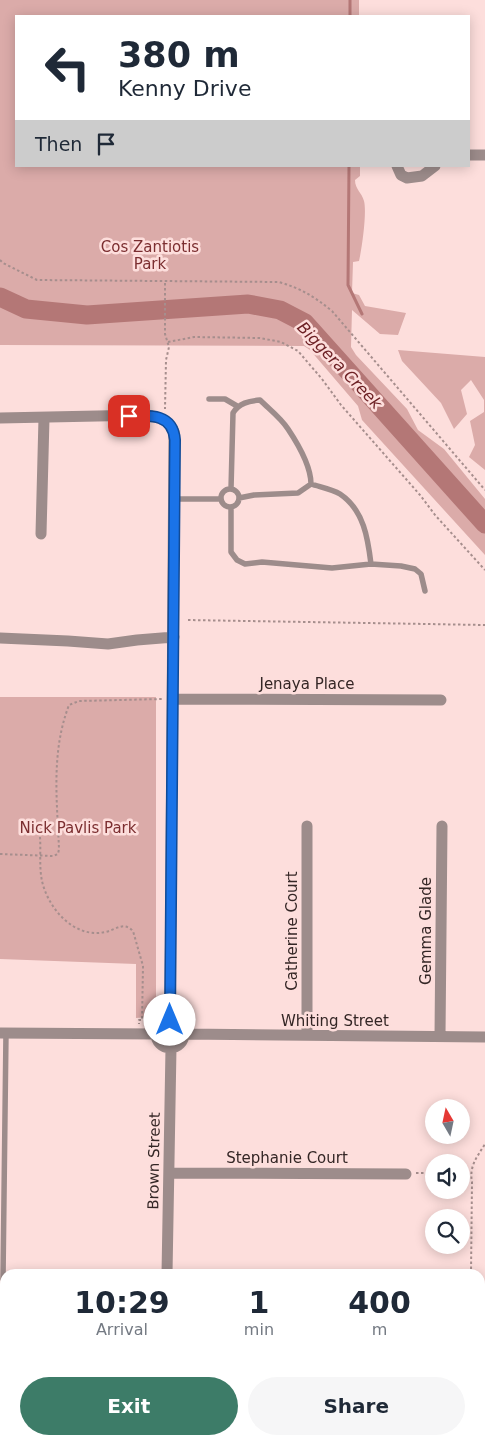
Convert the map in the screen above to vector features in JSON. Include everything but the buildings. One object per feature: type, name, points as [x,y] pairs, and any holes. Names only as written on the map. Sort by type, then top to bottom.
[{"type":"street","points":[[470,155],[485,155]]},
{"type":"street","points":[[398,167],[401,174],[406,178],[422,176],[435,167]]},
{"type":"street","points":[[0,418],[146,415],[162,418],[170,423],[174,432],[174,699],[170,1020]]},
{"type":"street","points":[[41,534],[44,418]]},
{"type":"street","points":[[0,638],[68,640],[108,644],[174,637]]},
{"type":"street","name":"Jenaya Place","points":[[174,699],[441,700]]},
{"type":"street","name":"Catherine Court","points":[[307,826],[307,1036]]},
{"type":"street","name":"Gemma Glade","points":[[440,1036],[442,826]]},
{"type":"street","points":[[170,1020],[180,1024],[185,1034],[182,1042],[175,1048],[160,1044],[156,1034],[159,1026],[170,1020]]},
{"type":"street","points":[[3,1033],[156,1034]]},
{"type":"street","name":"Whiting Street","points":[[185,1034],[485,1037]]},
{"type":"street","name":"Brown Street","points":[[168,1269],[170,1048]]},
{"type":"street","name":"Stephanie Court","points":[[169,1173],[406,1174]]},
{"type":"lane","points":[[209,399],[225,399],[237,406]]},
{"type":"lane","points":[[230,489],[233,413],[237,406],[250,401],[260,400],[288,428],[307,463],[311,475],[311,484]]},
{"type":"lane","points":[[239,498],[254,495],[298,494],[311,484]]},
{"type":"lane","points":[[311,484],[340,494],[356,510],[367,534],[371,564]]},
{"type":"lane","points":[[230,489],[237,492],[239,498],[238,504],[231,507],[224,505],[221,499],[224,492],[230,489]]},
{"type":"lane","points":[[174,499],[221,499]]},
{"type":"lane","points":[[231,507],[231,552],[237,560],[245,564],[262,562],[332,568],[371,564],[401,566],[415,569],[421,574],[425,591]]},
{"type":"lane","points":[[3,1033],[3,1269]]},
{"type":"path","points":[[0,260],[37,280],[279,282],[295,286],[314,297],[332,311],[485,490]]},
{"type":"path","points":[[162,418],[166,406],[168,342],[165,334],[165,282]]},
{"type":"path","points":[[168,342],[194,338],[260,338],[281,342],[298,351],[341,405],[415,489],[435,515],[485,570]]},
{"type":"path","points":[[188,620],[485,624]]},
{"type":"path","points":[[0,854],[53,856],[58,854],[56,761],[69,705],[79,701],[174,699]]},
{"type":"path","points":[[40,838],[41,875],[44,888],[51,902],[66,922],[73,927],[95,933],[105,932],[120,926],[129,927],[133,931],[143,966],[142,1020],[139,1020],[138,1034]]},
{"type":"path","points":[[471,1269],[472,1182],[470,1173],[472,1164],[485,1144]]},
{"type":"path","points":[[406,1174],[425,1173]]},
{"type":"green space","name":"Cos Zantiotis Park","points":[[0,0],[359,0],[359,15],[15,15],[15,167],[360,167],[360,176],[355,180],[364,201],[365,221],[359,261],[353,262],[352,293],[359,295],[365,306],[406,313],[398,335],[380,334],[352,310],[351,347],[356,355],[407,409],[418,430],[444,449],[485,499],[485,555],[362,420],[358,406],[310,350],[304,346],[0,345]]},
{"type":"green space","points":[[398,350],[485,357],[485,470],[469,457],[475,445],[470,421],[484,412],[484,400],[471,380],[461,390],[467,414],[454,429],[441,403],[402,361]]},
{"type":"green space","name":"Nick Pavlis Park","points":[[0,697],[156,697],[156,1008],[149,1017],[136,1018],[136,964],[0,959]]},
{"type":"waterway","points":[[350,0],[350,15]]},
{"type":"waterway","points":[[349,167],[348,285],[362,314]]},
{"type":"waterway","name":"Biggera Creek","points":[[0,297],[26,309],[87,315],[248,304],[280,310],[305,323],[485,524]]},
{"type":"route","points":[[129,416],[146,415],[162,418],[170,423],[175,440],[170,1020]]}]
